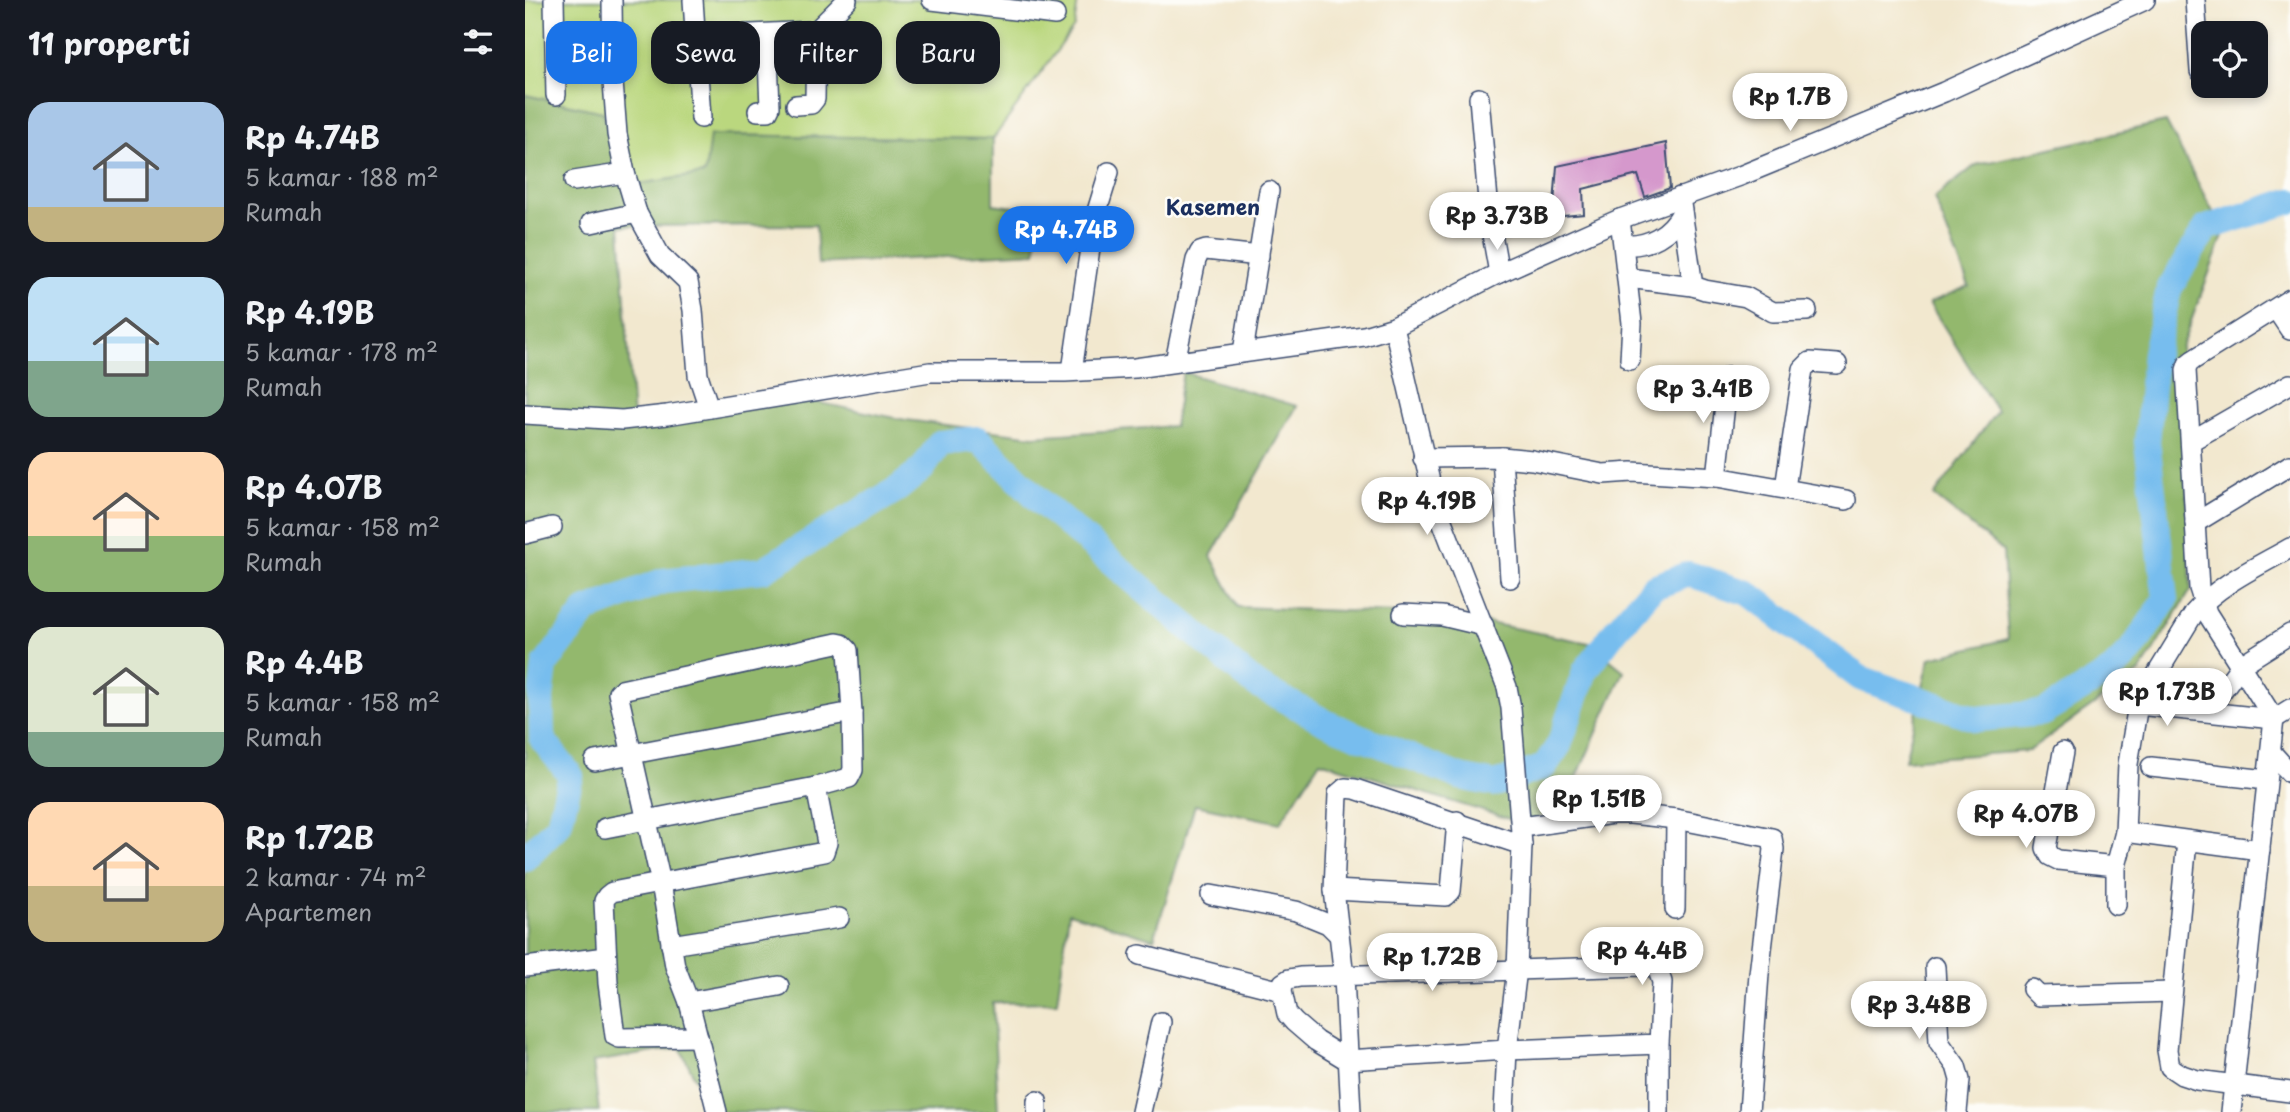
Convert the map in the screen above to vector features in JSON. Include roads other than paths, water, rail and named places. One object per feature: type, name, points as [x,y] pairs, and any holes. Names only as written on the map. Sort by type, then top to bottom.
[{"type":"street","points":[[554,0],[556,96]]},
{"type":"street","points":[[612,0],[613,82],[617,134],[625,173],[637,214],[660,255],[688,282],[698,375],[709,408]]},
{"type":"street","points":[[693,0],[694,21]]},
{"type":"street","points":[[825,21],[847,0]]},
{"type":"street","points":[[932,0],[1055,15]]},
{"type":"street","points":[[525,414],[622,420],[930,372],[1135,368],[1364,336],[1394,327],[1499,273],[1620,219],[1681,205],[1739,176],[1944,92],[2144,0]]},
{"type":"street","points":[[2195,0],[2196,21]]},
{"type":"street","points":[[760,34],[774,34]]},
{"type":"street","points":[[758,111],[768,111],[771,107],[767,34]]},
{"type":"street","points":[[699,84],[701,118]]},
{"type":"street","points":[[796,105],[811,104],[815,99],[815,84]]},
{"type":"street","points":[[1479,99],[1488,210],[1499,273]]},
{"type":"street","points":[[1072,371],[1094,221],[1109,172]]},
{"type":"street","points":[[574,181],[625,173]]},
{"type":"street","points":[[1243,352],[1269,191]]},
{"type":"street","points":[[1624,245],[1635,246],[1655,240],[1677,222],[1681,205]]},
{"type":"street","points":[[1681,205],[1693,286]]},
{"type":"street","points":[[591,223],[637,214]]},
{"type":"street","points":[[1620,219],[1632,323],[1630,360]]},
{"type":"street","points":[[1175,362],[1196,260],[1200,252],[1206,250],[1259,256]]},
{"type":"street","points":[[1628,278],[1746,296],[1773,312],[1807,311]]},
{"type":"street","points":[[2282,714],[2241,665],[2203,603],[2199,589],[2186,381],[2188,364],[2283,304],[2290,330]]},
{"type":"street","points":[[1394,327],[1435,503],[1507,687],[1514,736],[1522,830],[1517,969],[1507,1050],[1504,1112]]},
{"type":"street","points":[[1785,488],[1803,369],[1809,362],[1837,364]]},
{"type":"street","points":[[1717,477],[1728,377]]},
{"type":"street","points":[[2191,441],[2290,384]]},
{"type":"street","points":[[1423,458],[1502,457],[1603,474],[1632,472],[1717,477],[1846,500]]},
{"type":"street","points":[[1502,457],[1510,578]]},
{"type":"street","points":[[2195,523],[2290,465]]},
{"type":"street","points":[[525,534],[552,527]]},
{"type":"street","points":[[2116,905],[2116,866],[2125,832],[2128,764],[2138,705],[2194,613],[2203,603],[2237,579],[2290,548]]},
{"type":"street","points":[[1403,614],[1443,616],[1484,626]]},
{"type":"street","points":[[2214,702],[2241,665],[2290,634]]},
{"type":"street","points":[[605,828],[647,820],[816,787],[849,778],[852,712],[848,650],[842,644],[830,644],[619,691],[617,695],[633,755],[647,820],[661,883],[671,945],[680,982],[689,1002],[717,1112]]},
{"type":"street","points":[[2138,705],[2282,714]]},
{"type":"street","points":[[595,761],[852,712]]},
{"type":"street","points":[[2231,1112],[2267,780],[2271,752],[2282,714]]},
{"type":"street","points":[[2063,752],[2046,848],[2050,856],[2057,860],[2116,866]]},
{"type":"street","points":[[2271,752],[2290,773]]},
{"type":"street","points":[[2151,767],[2267,780]]},
{"type":"street","points":[[698,1037],[619,1038],[615,1035],[610,1009],[604,901],[612,892],[824,852],[827,847],[816,787]]},
{"type":"street","points":[[1352,1112],[1344,977],[1334,890],[1338,794],[1345,789],[1355,789],[1457,821],[1522,830],[1613,814],[1631,814],[1676,819],[1772,838],[1774,843],[1759,974],[1749,1112]]},
{"type":"street","points":[[1675,909],[1676,819]]},
{"type":"street","points":[[1334,890],[1446,896],[1451,891],[1457,821]]},
{"type":"street","points":[[2125,832],[2260,850]]},
{"type":"street","points":[[2187,841],[2167,1050],[2170,1067],[2197,1080],[2290,1092]]},
{"type":"street","points":[[1211,895],[1296,911],[1328,924],[1339,935]]},
{"type":"street","points":[[671,945],[839,918]]},
{"type":"street","points":[[1140,955],[1282,991]]},
{"type":"street","points":[[525,967],[606,957]]},
{"type":"street","points":[[1659,1044],[1347,1060],[1316,1041],[1287,1014],[1283,984],[1289,979],[1300,977],[1657,967],[1662,982],[1659,1112]]},
{"type":"street","points":[[1935,967],[1939,1041],[1956,1066],[1960,1080],[1957,1112]]},
{"type":"street","points":[[689,1002],[779,986]]},
{"type":"street","points":[[2032,989],[2039,996],[2172,992]]},
{"type":"street","points":[[1141,1112],[1161,1022]]},
{"type":"waterway","points":[[525,858],[559,824],[571,776],[542,739],[541,698],[545,665],[587,610],[663,581],[763,570],[899,488],[923,468],[940,443],[978,439],[1042,503],[1255,684],[1329,724],[1460,777],[1495,784],[1544,767],[1559,745],[1585,671],[1615,631],[1653,587],[1689,574],[1748,593],[1860,678],[1977,719],[2043,713],[2110,672],[2131,651],[2166,599],[2147,442],[2155,353],[2169,289],[2206,228],[2290,201]]},
{"type":"district","name":"Kasemen","points":[[1213,206]]}]
